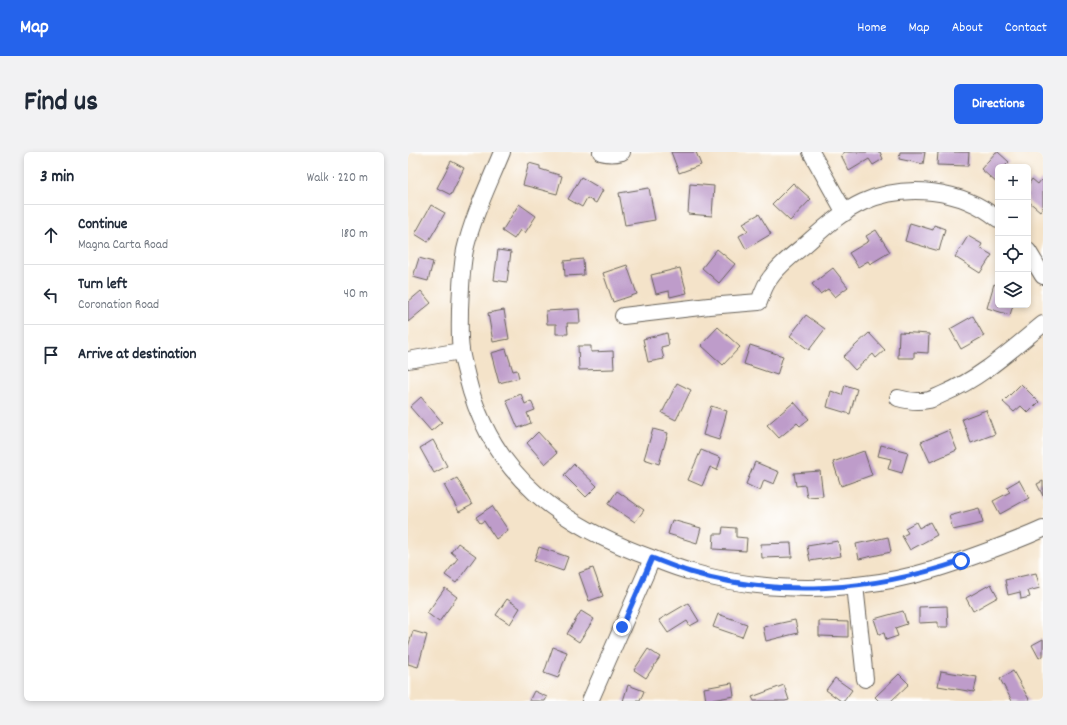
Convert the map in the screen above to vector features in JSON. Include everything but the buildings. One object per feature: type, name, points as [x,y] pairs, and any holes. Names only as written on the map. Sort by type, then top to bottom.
[{"type":"street","points":[[502,152],[477,212],[465,251],[461,275],[461,352],[472,394],[484,426],[500,454],[521,479],[544,501],[595,534],[624,548],[690,572],[755,585],[789,588],[822,588],[883,582],[902,578],[942,568],[1043,529]]},
{"type":"street","points":[[601,152],[612,154],[622,152]]},
{"type":"street","points":[[811,152],[845,213]]},
{"type":"street","points":[[623,316],[759,302],[770,277],[778,268],[834,219],[861,203],[884,195],[910,191],[947,194],[972,202],[995,217]]},
{"type":"street","points":[[1031,256],[1043,276]]},
{"type":"street","points":[[898,398],[916,401],[928,400],[952,390],[976,377],[997,362],[1043,324]]},
{"type":"street","points":[[408,360],[461,352]]},
{"type":"street","points":[[590,701],[652,558]]},
{"type":"street","points":[[855,585],[865,679]]},
{"type":"route","points":[[622,627],[652,558],[690,572],[755,585],[789,588],[822,588],[883,582],[942,568],[961,561]]}]
